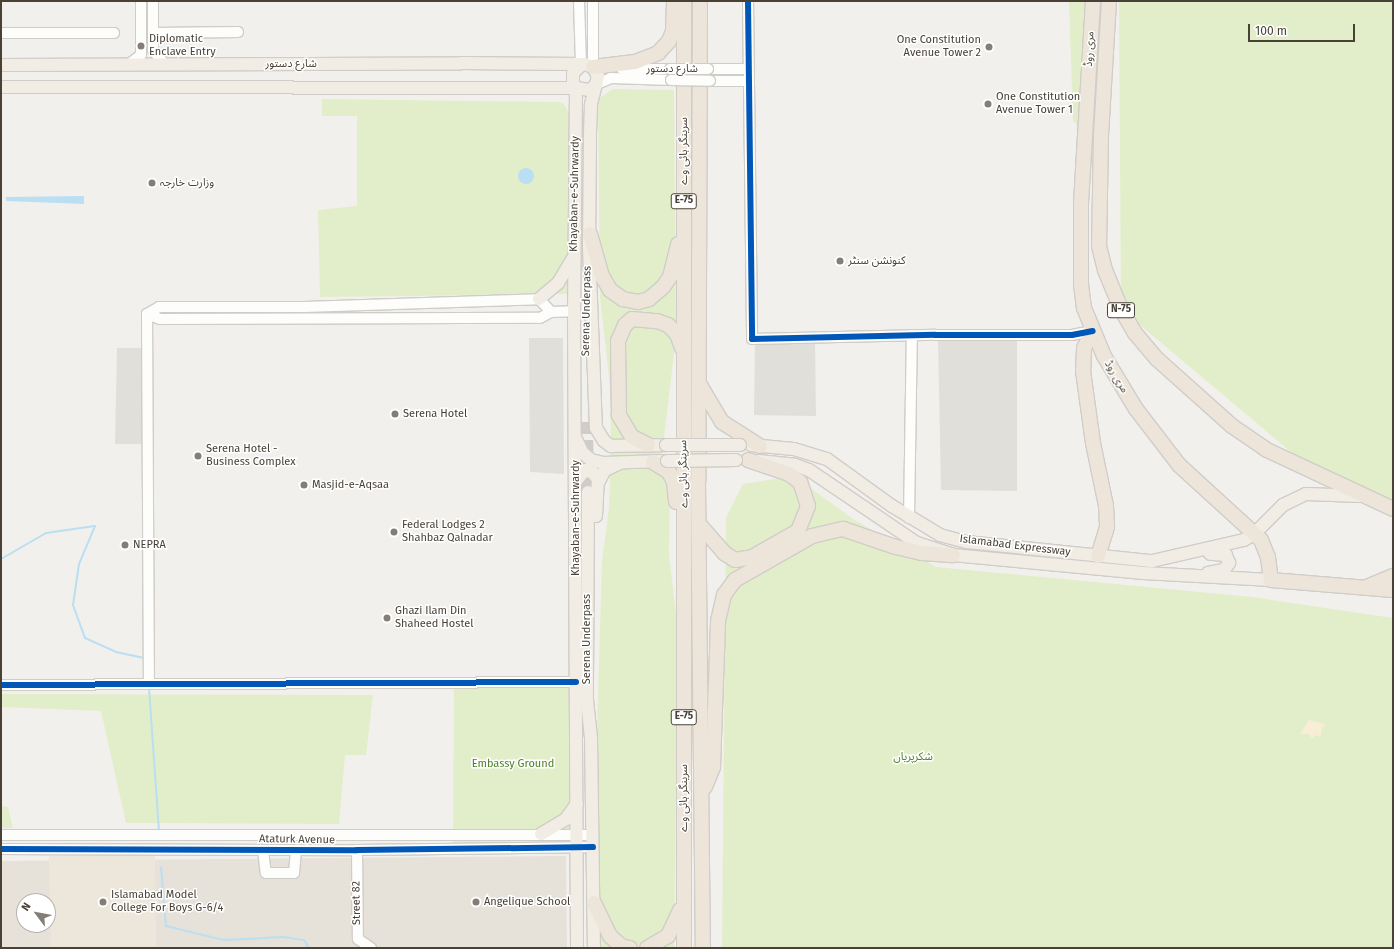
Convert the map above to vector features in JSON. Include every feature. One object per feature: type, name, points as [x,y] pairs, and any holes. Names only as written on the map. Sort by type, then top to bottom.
[{"type":"highway","points":[[590,68],[635,62],[658,54],[669,41],[673,31],[674,1]]},
{"type":"highway","name":"سرینگر ہائی وے","points":[[684,1],[684,948]]},
{"type":"highway","name":"سرینگر ہائی وے","points":[[700,1],[698,382],[703,948]]},
{"type":"highway","name":"مری روڈ","points":[[1093,1],[1080,247],[1080,284],[1084,308],[1104,356],[1132,402],[1160,442],[1191,476],[1255,533],[1264,546],[1271,580]]},
{"type":"highway","name":"مری روڈ","points":[[1109,1],[1101,135],[1099,246],[1105,270],[1121,309],[1135,333],[1186,386],[1232,426],[1267,450],[1393,509]]},
{"type":"highway","points":[[1085,134],[1101,135]]},
{"type":"highway","points":[[590,240],[602,276],[610,290],[623,299],[638,302],[649,299],[663,287],[670,277],[684,213]]},
{"type":"highway","points":[[648,445],[632,436],[618,415],[618,341],[625,325],[632,319],[656,321],[668,325],[677,334],[683,350]]},
{"type":"highway","points":[[1093,331],[1084,348],[1083,371],[1107,518],[1105,536],[1098,556]]},
{"type":"highway","points":[[698,382],[722,422],[760,446]]},
{"type":"highway","points":[[700,525],[724,553],[734,560],[752,558],[798,531],[808,506],[800,482],[789,474],[742,460]]},
{"type":"highway","points":[[660,462],[669,472],[674,482],[676,577],[685,608]]},
{"type":"highway","points":[[702,793],[713,767],[718,621],[724,595],[735,580],[812,536],[843,529],[896,547],[922,553],[953,555]]},
{"type":"highway","points":[[1367,586],[1393,576]]},
{"type":"highway","points":[[1271,580],[1367,586],[1393,590]]},
{"type":"highway","points":[[647,948],[668,936],[679,917],[683,900]]},
{"type":"highway","points":[[594,903],[610,936],[621,946],[630,948]]},
{"type":"main road","name":"شارع دستور","points":[[1,65],[590,68]]},
{"type":"main road","points":[[590,68],[597,84],[590,90],[576,88],[573,84],[573,73],[590,68]]},
{"type":"main road","name":"Khayaban-e-Suhrwardy","points":[[591,419],[590,126],[591,105],[597,84]]},
{"type":"main road","name":"شارع دستور","points":[[1,87],[576,88]]},
{"type":"main road","name":"Khayaban-e-Suhrwardy","points":[[576,88],[574,311],[578,841],[577,948]]},
{"type":"main road","points":[[576,126],[590,126]]},
{"type":"main road","points":[[539,300],[558,283],[574,256]]},
{"type":"main road","name":"Islamabad Expressway","points":[[591,419],[596,432],[611,446],[666,444],[740,445],[804,451],[827,459],[909,518],[940,535],[967,542],[1098,556],[1152,561],[1231,545],[1255,533],[1283,505],[1306,494],[1330,493],[1365,496]]},
{"type":"main road","name":"Islamabad Expressway","points":[[575,436],[582,452],[592,460],[620,463],[742,460],[780,462],[809,470],[917,543],[953,555],[1181,575],[1271,580]]},
{"type":"main road","points":[[594,948],[590,738],[594,707],[595,542],[599,481],[605,470],[620,463]]},
{"type":"main road","points":[[576,481],[585,470],[593,473],[599,481]]},
{"type":"main road","name":"Serena Underpass","points":[[588,492],[587,700],[590,738]]},
{"type":"main road","points":[[1181,556],[1219,553],[1229,560],[1227,566],[1220,571],[1181,575]]},
{"type":"main road","points":[[541,834],[566,819],[577,803]]},
{"type":"street","points":[[128,65],[141,55],[141,1]]},
{"type":"street","points":[[154,1],[153,50],[165,65]]},
{"type":"street","points":[[579,1],[590,68]]},
{"type":"street","points":[[590,68],[593,1]]},
{"type":"street","points":[[748,1],[752,339],[912,335],[1072,335],[1093,331]]},
{"type":"street","points":[[153,33],[238,32]]},
{"type":"street","points":[[1,33],[114,33]]},
{"type":"street","name":"شارع دستور","points":[[590,68],[748,69]]},
{"type":"street","name":"شارع دستور","points":[[597,84],[611,78],[748,82]]},
{"type":"street","points":[[147,314],[158,307],[304,307],[321,305],[539,300],[551,312]]},
{"type":"street","points":[[321,305],[321,318]]},
{"type":"street","points":[[304,307],[305,318]]},
{"type":"street","points":[[147,314],[160,319],[540,318],[551,312],[574,311]]},
{"type":"street","points":[[147,314],[149,684]]},
{"type":"street","points":[[909,518],[912,335]]},
{"type":"street","points":[[1,684],[576,682]]},
{"type":"street","name":"Ataturk Avenue","points":[[1,835],[541,834],[578,841]]},
{"type":"street","points":[[23,835],[24,849]]},
{"type":"street","name":"Ataturk Avenue","points":[[1,849],[357,850],[593,841]]},
{"type":"street","points":[[263,850],[266,873],[294,873],[296,850]]},
{"type":"street","name":"Street 82","points":[[357,850],[358,939],[371,948]]},
{"type":"shaded area","points":[[529,338],[563,338],[564,474],[530,472]]},
{"type":"shaded area","points":[[755,339],[815,340],[816,416],[754,415]]},
{"type":"shaded area","points":[[938,340],[1017,341],[1017,491],[941,490]]},
{"type":"shaded area","points":[[117,348],[147,348],[146,444],[115,444]]},
{"type":"shaded area","name":"Islamabad Model College For Boys G-6/4","points":[[49,856],[155,856],[156,948],[51,948],[51,933],[56,933],[56,893],[50,893]]},
{"type":"shaded area","points":[[566,856],[567,948],[1,948],[1,861]]},
{"type":"green space","points":[[1069,1],[1091,1],[1080,127],[1073,121]]},
{"type":"green space","points":[[1119,1],[1393,1],[1393,511],[1317,474],[1121,309]]},
{"type":"green space","points":[[613,89],[674,90],[676,337],[662,454],[670,487],[669,555],[678,631],[674,948],[597,948],[596,761],[602,562],[609,507],[611,446],[610,386],[600,297],[598,99]]},
{"type":"green space","points":[[322,99],[559,102],[564,104],[569,113],[569,294],[320,297],[318,210],[357,206],[357,116],[322,116]]},
{"type":"green space","name":"شکرپریاں","points":[[794,476],[853,519],[936,567],[1252,597],[1393,618],[1393,948],[722,948],[726,518],[743,484]]},
{"type":"green space","name":"Embassy Ground","points":[[454,687],[574,688],[572,841],[453,843]]},
{"type":"green space","points":[[1,694],[373,695],[366,755],[345,755],[339,824],[126,823],[101,711],[1,707]]},
{"type":"green space","points":[[1,806],[8,807],[13,828],[1,828]]},
{"type":"sand","points":[[1309,720],[1325,724],[1321,731],[1321,737],[1316,735],[1312,738],[1308,734],[1300,734]]},
{"type":"water","points":[[526,168],[532,170],[534,176],[532,182],[526,184],[520,182],[518,176],[520,170]]},
{"type":"water","points":[[84,196],[84,204],[6,201],[6,197]]},
{"type":"waterway","points":[[1,559],[46,533],[95,526],[79,564],[73,605],[85,638],[116,652],[145,658]]},
{"type":"waterway","points":[[149,688],[159,831]]},
{"type":"waterway","points":[[161,867],[166,926],[224,940],[284,937],[304,940],[309,948]]},
{"type":"tunnel","points":[[587,422],[588,492]]},
{"type":"cycle path","points":[[748,1],[752,339],[935,335],[1072,335],[1093,331]]},
{"type":"cycle path","points":[[1,685],[576,682]]},
{"type":"cycle path","points":[[1,849],[357,850],[593,847]]},
{"type":"place","name":"Diplomatic Enclave Entry","points":[[141,46]]},
{"type":"place","name":"One Constitution Avenue Tower 2","points":[[989,47]]},
{"type":"place","name":"One Constitution Avenue Tower 1","points":[[988,104]]},
{"type":"place","name":"وزارت خارجہ","points":[[152,183]]},
{"type":"place","name":"کنونشن سنٹر","points":[[840,261]]},
{"type":"place","name":"Serena Hotel","points":[[395,414]]},
{"type":"place","name":"Serena Hotel - Business Complex","points":[[198,456]]},
{"type":"place","name":"Masjid-e-Aqsaa","points":[[304,485]]},
{"type":"place","name":"Federal Lodges 2 Shahbaz Qalnadar","points":[[394,532]]},
{"type":"place","name":"NEPRA","points":[[125,545]]},
{"type":"place","name":"Ghazi Ilam Din Shaheed Hostel","points":[[387,618]]},
{"type":"place","name":"Islamabad Model College For Boys G-6/4","points":[[103,902]]},
{"type":"place","name":"Angelique School","points":[[476,902]]}]
